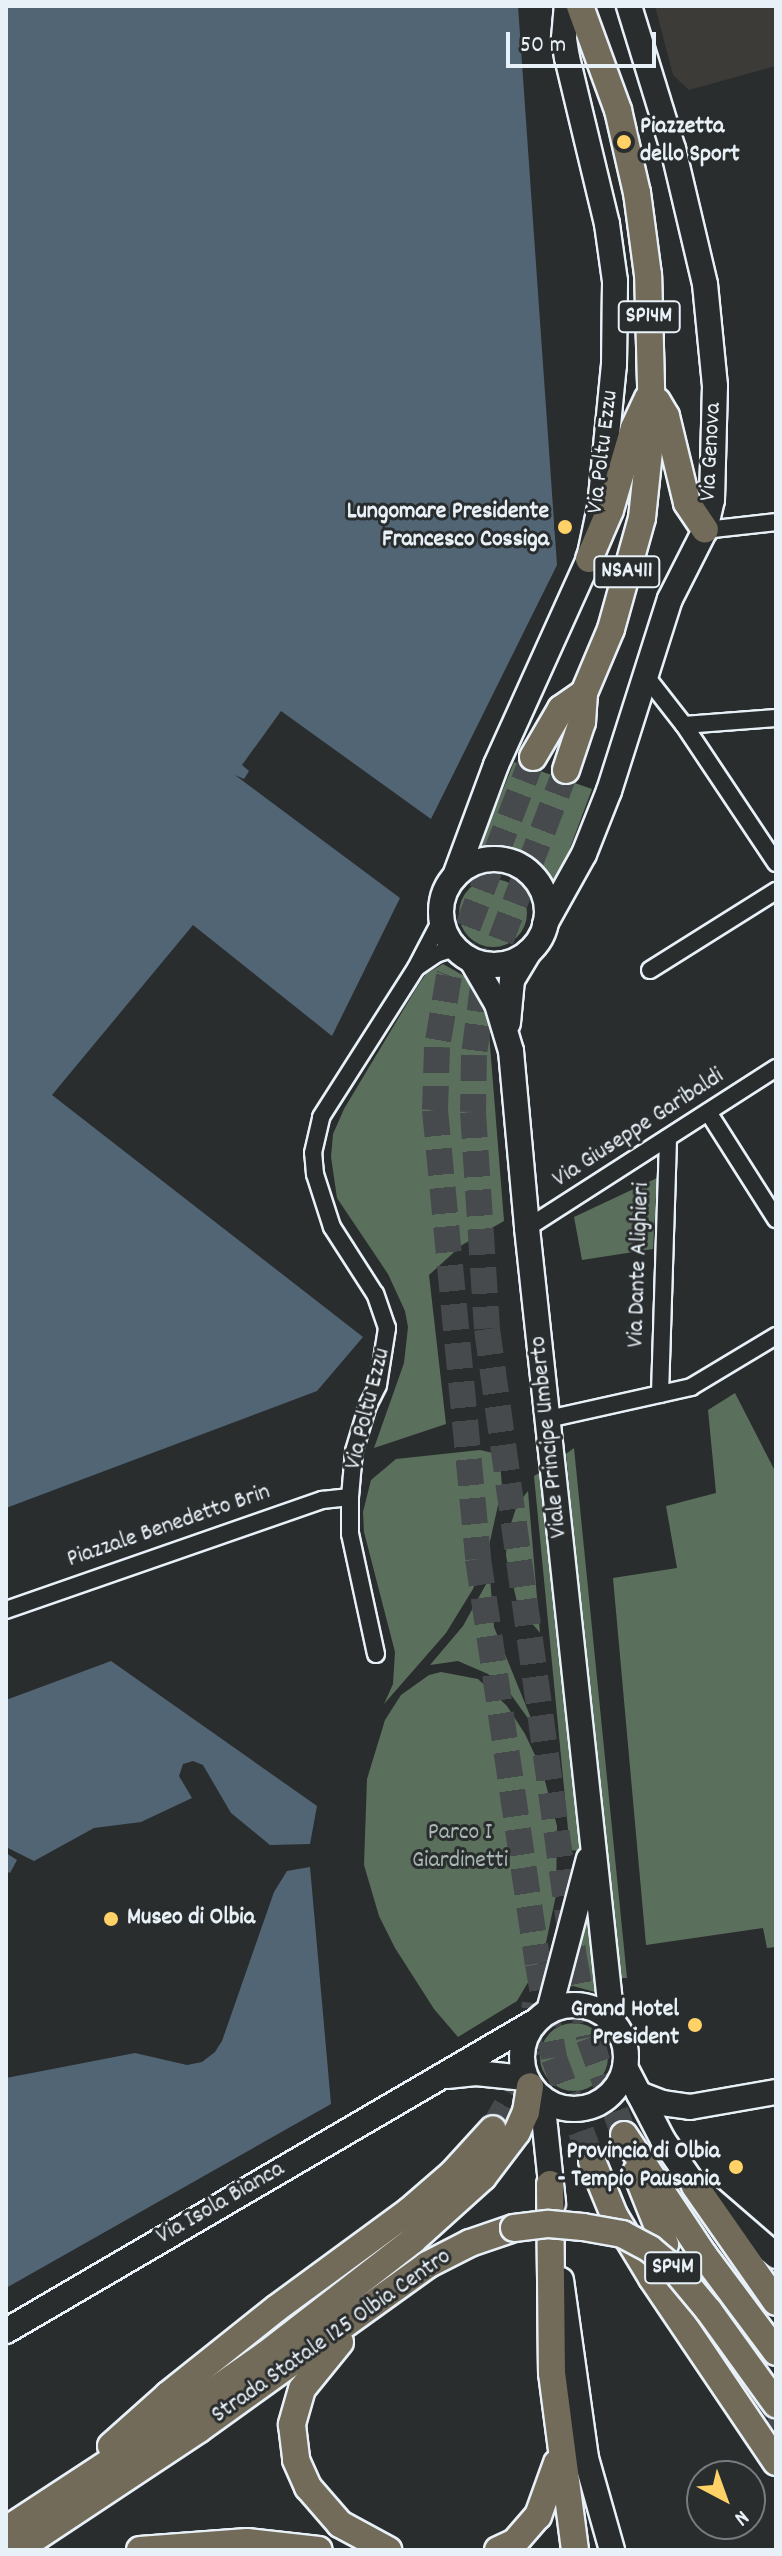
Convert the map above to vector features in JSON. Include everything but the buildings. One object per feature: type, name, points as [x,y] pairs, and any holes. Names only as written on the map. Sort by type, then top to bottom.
[{"type":"main road","name":"SP14M","points":[[580,6],[618,110],[637,193],[646,254],[652,391]]},
{"type":"main road","points":[[589,559],[610,510],[634,428],[652,391]]},
{"type":"main road","points":[[652,391],[666,416],[687,503],[705,530]]},
{"type":"main road","name":"NSA411","points":[[566,770],[582,722],[584,693],[611,629],[642,518],[651,446],[652,391]]},
{"type":"main road","name":"NSA411","points":[[533,757],[561,709],[584,693]]},
{"type":"main road","points":[[6,2530],[151,2435],[265,2355],[413,2240],[483,2177],[517,2132],[532,2087]]},
{"type":"main road","points":[[38,2508],[168,2395],[409,2211],[453,2173],[493,2129]]},
{"type":"main road","points":[[665,2244],[624,2135],[703,2254],[776,2352]]},
{"type":"main road","points":[[592,2161],[614,2215],[652,2278],[776,2462]]},
{"type":"main road","points":[[550,2184],[552,2373],[575,2550]]},
{"type":"main road","points":[[695,2186],[776,2302]]},
{"type":"main road","name":"Strada Statale 125 Olbia Centro","points":[[17,2550],[287,2368],[427,2265],[470,2243],[514,2228],[549,2224],[622,2234],[650,2249],[675,2270],[776,2404]]},
{"type":"main road","points":[[388,2550],[340,2524],[308,2487],[296,2460],[292,2425],[302,2389],[335,2347],[427,2265]]},
{"type":"main road","points":[[498,2550],[515,2542],[538,2516],[560,2452]]},
{"type":"main road","name":"Strada Statale 125 Olbia Centro","points":[[6,2541],[112,2487]]},
{"type":"main road","points":[[140,2550],[247,2542],[319,2550]]},
{"type":"street","name":"Via Poltu Ezzu","points":[[455,876],[496,765],[589,559],[600,507],[614,365],[615,281],[607,224],[567,58],[564,38],[567,6]]},
{"type":"street","name":"Via Genova","points":[[545,924],[584,854],[648,679],[670,599],[705,530],[716,463],[715,386],[705,284],[673,149],[629,6]]},
{"type":"street","points":[[705,530],[776,522]]},
{"type":"street","points":[[648,679],[684,725],[776,863]]},
{"type":"street","points":[[684,725],[776,718]]},
{"type":"street","points":[[483,860],[501,860],[519,866],[533,877],[542,892],[545,924],[529,951],[500,965],[463,954],[441,920],[443,899],[455,876],[483,860]]},
{"type":"street","points":[[650,970],[776,891]]},
{"type":"street","name":"Via Poltu Ezzu","points":[[376,1654],[350,1534],[350,1497],[354,1451],[368,1405],[378,1385],[387,1328],[375,1294],[332,1227],[321,1199],[314,1164],[316,1131],[336,1092],[416,968],[441,920]]},
{"type":"street","name":"Viale Principe Umberto","points":[[529,951],[512,980],[508,1037],[612,2021]]},
{"type":"street","name":"Via Poltu Ezzu","points":[[416,968],[436,954],[463,954]]},
{"type":"street","name":"Viale Principe Umberto","points":[[463,954],[497,1004],[508,1037]]},
{"type":"street","name":"Via Giuseppe Garibaldi","points":[[527,1228],[776,1068]]},
{"type":"street","points":[[708,1112],[776,1219]]},
{"type":"street","name":"Via Dante Alighieri","points":[[660,1394],[668,1138]]},
{"type":"street","points":[[548,1419],[691,1387],[776,1336]]},
{"type":"street","name":"Piazzale Benedetto Brin","points":[[6,1610],[322,1500],[350,1497]]},
{"type":"street","name":"Viale Principe Umberto","points":[[542,2016],[593,1837]]},
{"type":"street","points":[[612,2550],[586,2458],[550,2184],[522,2048],[542,2016],[565,2005],[582,2005],[599,2011],[612,2021],[624,2043],[625,2067],[663,2140],[695,2186],[776,2256]]},
{"type":"street","name":"Via Isola Bianca","points":[[6,2331],[542,2016]]},
{"type":"street","points":[[532,2087],[556,2106],[572,2109],[596,2104],[615,2089],[625,2067]]},
{"type":"street","name":"Via Isola Bianca","points":[[436,2078],[476,2073],[532,2087]]},
{"type":"street","points":[[639,2094],[662,2103],[690,2107],[776,2092]]},
{"type":"street","points":[[663,2140],[672,2121],[690,2107]]},
{"type":"shaded area","points":[[655,6],[776,6],[776,66],[689,90],[673,75]]},
{"type":"green space","points":[[514,762],[592,789],[557,883],[533,860],[505,848],[480,847]]},
{"type":"green space","points":[[500,879],[521,894],[527,913],[525,926],[517,937],[500,947],[486,947],[469,937],[461,926],[459,906],[469,889],[480,881]]},
{"type":"green space","points":[[443,964],[475,982],[501,1029],[489,1033],[504,1221],[462,1245],[429,1275],[446,1424],[374,1448],[404,1363],[408,1327],[405,1311],[388,1274],[337,1198],[331,1157],[333,1134],[344,1109],[417,987],[426,974]]},
{"type":"green space","points":[[657,1178],[653,1249],[582,1260],[574,1217]]},
{"type":"green space","points":[[735,1393],[776,1473],[776,1947],[767,1948],[763,1928],[646,1945],[613,1578],[677,1568],[666,1506],[716,1493],[708,1410]]},
{"type":"green space","points":[[574,1448],[627,1978],[616,1978],[566,1454]]},
{"type":"green space","points":[[480,1450],[493,1453],[500,1461],[502,1487],[487,1555],[473,1589],[446,1633],[384,1704],[393,1684],[395,1652],[364,1532],[363,1512],[371,1480],[396,1459]]},
{"type":"green space","points":[[546,1469],[582,1831],[580,1851],[570,1850],[534,1476]]},
{"type":"green space","points":[[528,1491],[540,1633],[518,1606],[506,1556],[507,1536],[517,1505]]},
{"type":"green space","points":[[490,1577],[494,1627],[535,1728],[509,1692],[488,1674],[458,1661],[430,1665],[463,1626]]},
{"type":"green space","name":"Parco I Giardinetti","points":[[441,1672],[478,1679],[507,1706],[542,1770],[557,1826],[556,1895],[543,1957],[517,2001],[458,2037],[434,2009],[395,1948],[379,1916],[364,1865],[367,1779],[385,1720],[401,1695],[429,1675]]},
{"type":"green space","points":[[592,1885],[602,1994],[573,1986],[561,1989]]},
{"type":"green space","points":[[567,2023],[581,2023],[593,2028],[603,2038],[608,2057],[603,2076],[593,2086],[581,2091],[567,2091],[555,2086],[545,2076],[540,2064],[540,2050],[545,2038],[555,2028]]},
{"type":"water","points":[[6,6],[518,6],[557,565],[431,819],[281,711],[242,765],[249,771],[244,779],[235,775],[400,898],[332,1036],[193,925],[52,1095],[363,1337],[317,1391],[6,1508]]},
{"type":"water","points":[[111,1661],[317,1806],[310,1844],[270,1845],[231,1813],[203,1765],[193,1761],[183,1764],[179,1776],[192,1798],[141,1822],[94,1828],[34,1861],[8,1848],[6,1853],[6,1700]]},
{"type":"water","points":[[6,1853],[17,1860],[10,1873],[6,1871]]},
{"type":"water","points":[[310,1867],[331,2104],[6,2288],[6,2078],[135,2053],[187,2065],[202,2062],[215,2052],[222,2041],[274,1892],[287,1871]]},
{"type":"tunnel","points":[[533,757],[449,976],[437,1047],[435,1110],[478,1559],[538,1964],[554,2058],[592,2161]]},
{"type":"tunnel","points":[[566,770],[483,986],[474,1055],[473,1112],[487,1329],[574,1958],[589,2038],[624,2135]]},
{"type":"tunnel","points":[[493,2129],[516,2089],[528,2048],[535,2004]]},
{"type":"tunnel","points":[[748,2386],[776,2426]]},
{"type":"place","name":"Piazzetta dello Sport","points":[[624,142]]},
{"type":"place","name":"Lungomare Presidente Francesco Cossiga","points":[[565,527]]},
{"type":"place","name":"Museo di Olbia","points":[[111,1919]]},
{"type":"place","name":"Grand Hotel President","points":[[695,2025]]},
{"type":"place","name":"Provincia di Olbia - Tempio Pausania","points":[[736,2167]]}]
